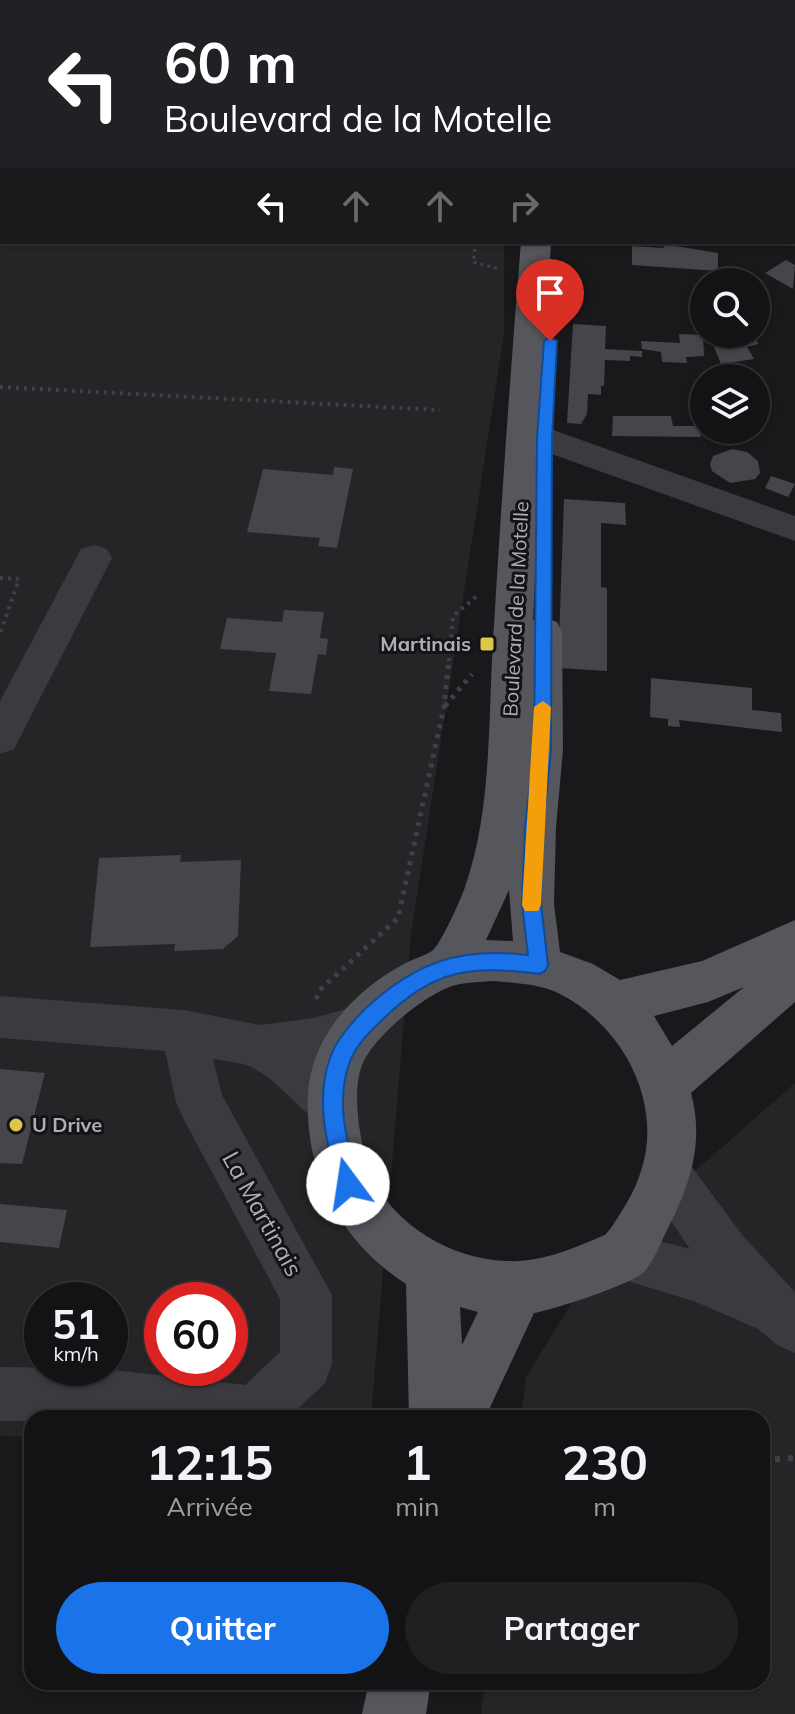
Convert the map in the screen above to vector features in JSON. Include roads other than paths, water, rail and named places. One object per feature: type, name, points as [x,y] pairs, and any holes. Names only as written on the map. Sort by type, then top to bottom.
[{"type":"main road","name":"Boulevard de la Motelle","points":[[536,244],[534,432],[542,750],[534,827],[531,904],[539,965]]},
{"type":"main road","name":"Boulevard de la Motelle","points":[[450,966],[487,890],[504,816],[534,432],[555,244]]},
{"type":"main road","points":[[612,1004],[708,981],[795,940]]},
{"type":"main road","points":[[494,960],[539,965],[577,980],[612,1004],[645,1039],[665,1083],[673,1135],[663,1188],[623,1256],[563,1282],[517,1290],[474,1286],[432,1271],[382,1235],[348,1184],[334,1128],[333,1106],[339,1060],[363,1025],[401,988],[450,966],[494,960]]},
{"type":"main road","points":[[665,1083],[795,973]]},
{"type":"main road","points":[[432,1271],[437,1410]]},
{"type":"main road","points":[[460,1410],[517,1290]]},
{"type":"main road","points":[[394,1714],[398,1690]]},
{"type":"street","points":[[534,432],[795,529]]},
{"type":"street","points":[[0,738],[94,558]]},
{"type":"street","points":[[0,1017],[184,1031],[260,1047],[314,1040],[363,1025]]},
{"type":"street","name":"La Martinais","points":[[184,1031],[200,1102],[306,1295],[306,1364],[257,1410]]},
{"type":"street","points":[[260,1047],[293,1069],[333,1106]]},
{"type":"street","points":[[666,1172],[699,1223],[785,1318]]},
{"type":"street","points":[[623,1256],[698,1277],[785,1318]]},
{"type":"street","name":"La Martinais","points":[[0,1394],[96,1395],[228,1410]]},
{"type":"place","name":"Martinais","points":[[487,644]]},
{"type":"place","name":"U Drive","points":[[16,1125]]}]
